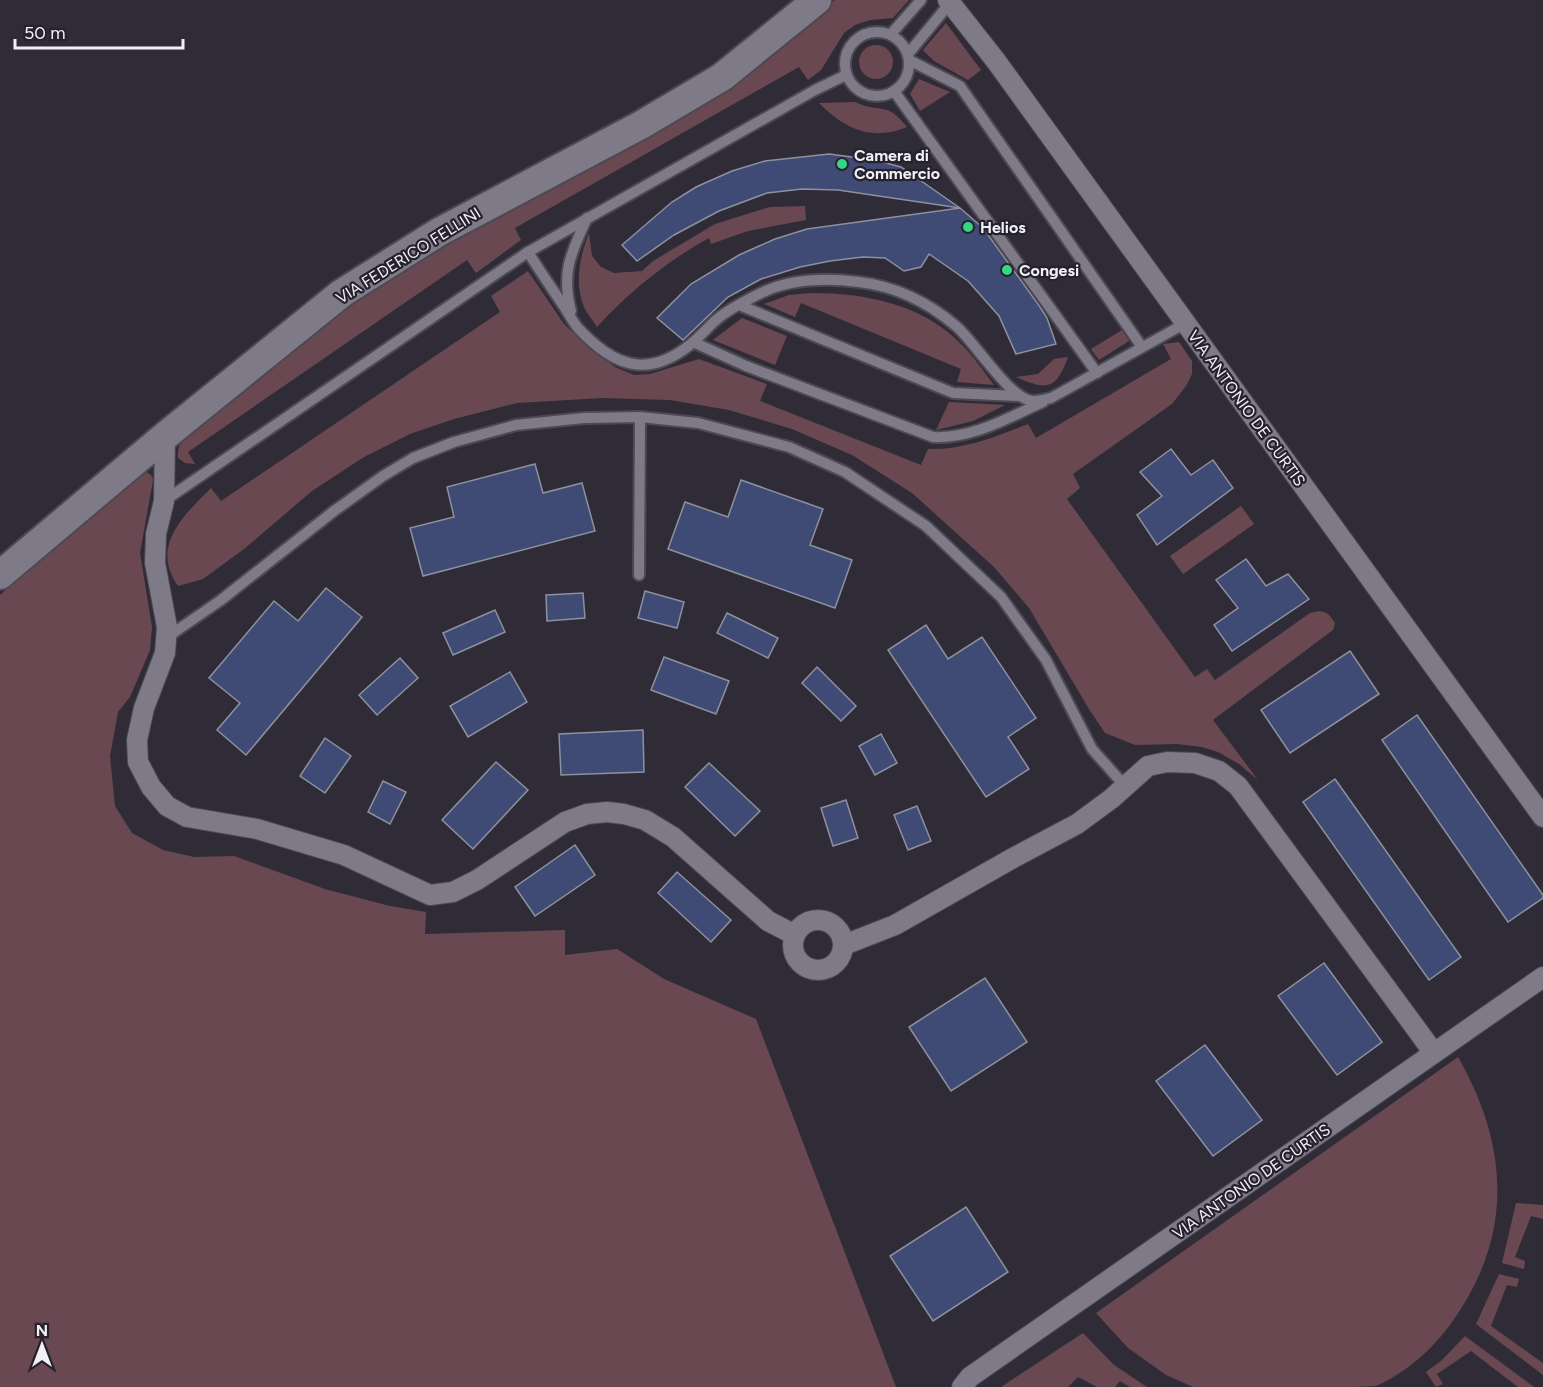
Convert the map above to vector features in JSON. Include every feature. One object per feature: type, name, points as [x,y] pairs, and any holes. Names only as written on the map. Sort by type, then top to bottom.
[{"type":"street","name":"VIA FEDERICO FELLINI","points":[[0,575],[165,436],[342,293],[439,232],[641,125],[722,77],[817,0]]},
{"type":"street","name":"VIA ANTONIO DE CURTIS","points":[[949,1],[996,61],[1543,817]]},
{"type":"street","points":[[165,436],[164,501],[156,534],[155,563],[167,627],[165,653],[144,708],[137,740],[138,762],[151,787],[167,806],[187,817],[257,829],[344,855],[430,895],[453,892],[477,880],[565,822],[587,814],[607,812],[624,814],[645,820],[673,837],[768,921],[795,935]]},
{"type":"street","points":[[844,945],[895,925],[1012,858],[1077,824],[1111,800],[1148,766],[1167,762],[1195,763],[1219,771],[1238,786],[1434,1053]]},
{"type":"street","points":[[812,920],[827,921],[839,930],[844,945],[843,952],[835,964],[829,968],[815,970],[807,968],[796,957],[793,950],[795,935],[799,928],[812,920]]},
{"type":"street","name":"VIA ANTONIO DE CURTIS","points":[[962,1387],[970,1377],[1543,977]]},
{"type":"lane","points":[[891,34],[921,0]]},
{"type":"lane","points":[[908,57],[949,1]]},
{"type":"lane","points":[[873,31],[891,34],[903,44],[908,57],[909,66],[905,80],[888,94],[873,96],[860,92],[852,85],[844,68],[846,53],[851,43],[862,34],[873,31]]},
{"type":"lane","points":[[908,57],[960,86],[1142,347]]},
{"type":"lane","points":[[164,501],[528,252],[814,90],[846,75]]},
{"type":"lane","points":[[894,91],[1097,373]]},
{"type":"lane","points":[[573,320],[566,290],[566,277],[574,248],[587,218]]},
{"type":"lane","points":[[528,252],[573,320],[596,344],[626,363],[642,366],[659,363],[675,356],[720,316],[774,289],[835,280],[884,287],[916,299],[937,311],[959,328],[1020,396]]},
{"type":"lane","points":[[740,305],[953,393],[1020,396],[1032,401],[1051,398]]},
{"type":"lane","points":[[693,342],[746,366],[933,437],[948,438],[998,423],[1051,398],[1186,323]]},
{"type":"lane","points":[[639,574],[640,417]]},
{"type":"lane","points":[[166,638],[220,600],[334,511],[413,458],[454,442],[516,425],[584,418],[640,417],[698,423],[789,447],[845,472],[926,526],[1001,597],[1046,660],[1092,748],[1125,786]]},
{"type":"shaded area","points":[[835,0],[909,0],[893,18],[870,20],[855,25],[844,33],[821,70],[808,80],[799,67],[515,228],[521,240],[476,273],[467,260],[188,452],[195,464],[185,463],[178,458],[181,442],[192,428],[388,278],[748,74]]},
{"type":"shaded area","points":[[946,23],[981,70],[968,80],[934,61],[923,50]]},
{"type":"shaded area","points":[[876,45],[888,50],[893,62],[888,74],[876,79],[864,74],[859,62],[864,50]]},
{"type":"shaded area","points":[[919,79],[950,92],[920,111],[910,94]]},
{"type":"shaded area","points":[[855,102],[888,110],[907,127],[882,133],[859,130],[848,126],[819,103]]},
{"type":"shaded area","points":[[805,206],[806,220],[748,231],[711,244],[709,238],[650,278],[597,327],[584,307],[579,289],[579,270],[589,233],[592,256],[601,267],[614,273],[642,271],[653,261],[715,224],[770,207]]},
{"type":"shaded area","points":[[528,271],[564,324],[588,347],[615,367],[634,375],[650,374],[699,359],[767,384],[760,401],[921,465],[928,449],[966,445],[1028,424],[1036,438],[1171,359],[1163,344],[1179,342],[1192,361],[1192,374],[1186,386],[1172,404],[1073,474],[1080,488],[1067,499],[1195,677],[1207,669],[1215,680],[1310,613],[1325,612],[1335,623],[1333,630],[1213,720],[1258,780],[1239,764],[1218,752],[1202,747],[1177,744],[1135,745],[1105,733],[1029,608],[994,567],[912,493],[852,455],[792,429],[729,410],[670,400],[603,398],[517,403],[454,419],[410,434],[364,457],[312,491],[244,549],[203,579],[178,586],[170,571],[167,558],[169,545],[181,521],[211,488],[221,501],[500,312],[491,296]]},
{"type":"shaded area","points":[[811,293],[852,295],[872,299],[892,304],[930,320],[962,345],[994,385],[957,382],[961,369],[801,303],[795,317],[764,304],[789,295]]},
{"type":"shaded area","points":[[742,318],[787,336],[775,365],[713,340]]},
{"type":"shaded area","points":[[1122,330],[1129,341],[1099,360],[1091,349]]},
{"type":"shaded area","points":[[1068,357],[1059,376],[1049,385],[1035,384],[1016,377],[1038,374],[1054,359]]},
{"type":"shaded area","points":[[949,402],[1005,405],[973,421],[936,430]]},
{"type":"shaded area","points":[[141,472],[147,472],[153,480],[140,553],[152,627],[150,650],[130,697],[118,712],[110,756],[115,806],[132,833],[163,850],[194,857],[234,856],[325,889],[390,906],[426,912],[425,934],[565,930],[565,955],[617,949],[664,979],[756,1019],[896,1387],[0,1387],[0,595]]},
{"type":"shaded area","points":[[1241,506],[1254,524],[1183,574],[1170,556]]},
{"type":"shaded area","points":[[1458,1057],[1475,1090],[1495,1157],[1497,1191],[1495,1224],[1486,1257],[1472,1290],[1445,1332],[1428,1351],[1408,1367],[1376,1386],[1193,1387],[1166,1375],[1128,1348],[1096,1313]]},
{"type":"shaded area","points":[[1516,1203],[1543,1205],[1543,1219],[1531,1216],[1515,1257],[1525,1261],[1524,1269],[1502,1263]]},
{"type":"shaded area","points":[[1499,1274],[1519,1279],[1517,1287],[1507,1285],[1491,1326],[1543,1363],[1543,1375],[1476,1324]]},
{"type":"shaded area","points":[[1083,1333],[1114,1365],[1147,1387],[1130,1387],[1120,1381],[1115,1387],[1097,1387],[1078,1377],[1068,1387],[1001,1387]]},
{"type":"shaded area","points":[[1465,1336],[1534,1387],[1518,1387],[1471,1351],[1437,1374],[1443,1384],[1436,1387],[1426,1372],[1442,1360]]},
{"type":"building","points":[[829,154],[875,160],[901,167],[960,208],[838,190],[802,189],[767,193],[719,211],[674,235],[637,261],[622,245],[672,202],[696,187],[732,171],[765,161]]},
{"type":"building","points":[[960,208],[983,228],[1038,304],[1047,318],[1056,344],[1016,354],[999,316],[968,281],[929,254],[921,267],[904,271],[885,258],[863,257],[800,267],[761,279],[728,297],[683,340],[657,318],[691,284],[739,255],[775,239],[807,229]]},
{"type":"building","points":[[1171,449],[1191,475],[1213,460],[1233,488],[1157,545],[1137,515],[1162,496],[1140,472]]},
{"type":"building","points":[[535,464],[543,493],[582,483],[595,531],[423,576],[410,528],[454,517],[447,487]]},
{"type":"building","points":[[741,480],[823,509],[810,545],[852,560],[835,608],[668,549],[685,502],[728,517]]},
{"type":"building","points":[[1246,559],[1266,586],[1288,574],[1309,599],[1232,651],[1214,625],[1238,608],[1216,580]]},
{"type":"building","points":[[326,588],[362,617],[246,755],[217,730],[240,703],[209,678],[274,601],[298,621]]},
{"type":"building","points":[[645,591],[684,602],[677,628],[638,618]]},
{"type":"building","points":[[583,593],[585,618],[547,621],[546,595]]},
{"type":"building","points":[[495,610],[505,632],[453,655],[443,633]]},
{"type":"building","points":[[727,613],[778,638],[768,658],[717,633]]},
{"type":"building","points":[[926,625],[948,659],[982,637],[1036,718],[1008,737],[1029,769],[986,797],[888,650]]},
{"type":"building","points":[[1350,651],[1379,694],[1290,753],[1261,710]]},
{"type":"building","points":[[664,657],[729,681],[716,714],[651,690]]},
{"type":"building","points":[[400,658],[418,678],[377,715],[359,695]]},
{"type":"building","points":[[817,667],[856,706],[841,721],[802,683]]},
{"type":"building","points":[[510,672],[527,702],[468,737],[450,706]]},
{"type":"building","points":[[1417,715],[1543,895],[1543,898],[1508,922],[1382,740]]},
{"type":"building","points":[[643,730],[644,772],[561,775],[559,734]]},
{"type":"building","points":[[881,734],[897,763],[875,775],[859,746]]},
{"type":"building","points":[[325,738],[351,756],[325,793],[300,776]]},
{"type":"building","points":[[496,762],[528,790],[473,849],[442,820]]},
{"type":"building","points":[[709,763],[760,811],[735,836],[685,787]]},
{"type":"building","points":[[1335,779],[1461,957],[1429,980],[1303,802]]},
{"type":"building","points":[[383,781],[406,792],[390,824],[368,812]]},
{"type":"building","points":[[846,800],[858,838],[833,846],[821,808]]},
{"type":"building","points":[[917,806],[931,841],[908,850],[894,815]]},
{"type":"building","points":[[575,845],[595,875],[535,916],[515,887]]},
{"type":"building","points":[[677,872],[731,920],[711,942],[658,893]]},
{"type":"building","points":[[1324,963],[1382,1042],[1337,1075],[1278,996]]},
{"type":"building","points":[[985,978],[1027,1042],[951,1091],[909,1027]]},
{"type":"building","points":[[1205,1045],[1262,1120],[1213,1156],[1156,1081]]},
{"type":"building","points":[[966,1207],[1008,1272],[933,1321],[890,1256]]},
{"type":"place","name":"Camera di Commercio","points":[[842,164]]},
{"type":"place","name":"Helios","points":[[968,227]]},
{"type":"place","name":"Congesi","points":[[1007,270]]}]
